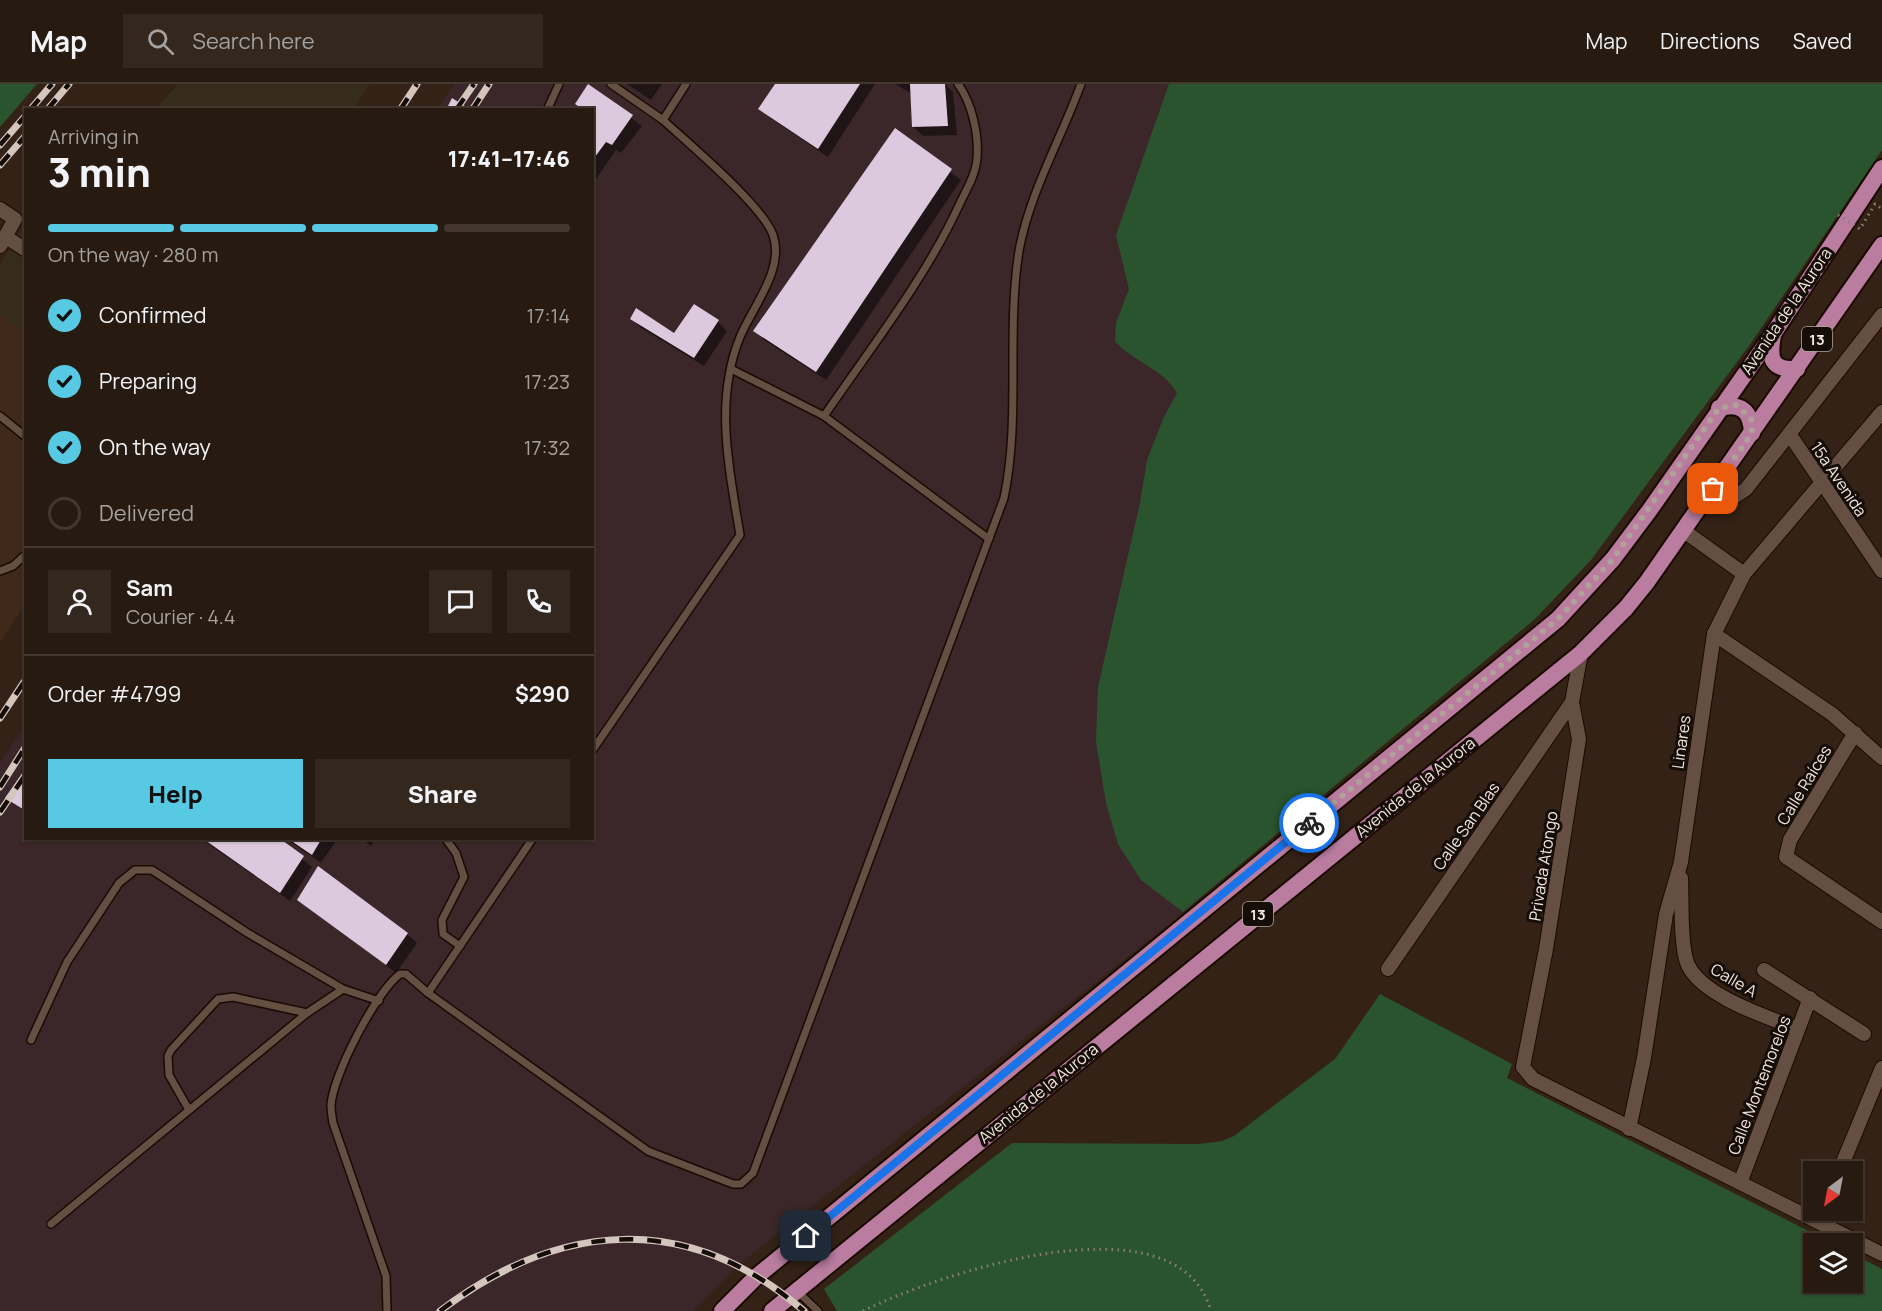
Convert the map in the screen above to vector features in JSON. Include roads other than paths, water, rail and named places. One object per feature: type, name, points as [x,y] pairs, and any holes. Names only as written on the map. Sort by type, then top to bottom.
[{"type":"main road","name":"Avenida de la Aurora","points":[[722,1311],[770,1266],[1558,619],[1613,559],[1773,334],[1882,168]]},
{"type":"main road","name":"Avenida de la Aurora","points":[[772,1311],[1581,653],[1637,596],[1882,244]]},
{"type":"main road","points":[[1773,334],[1770,354],[1774,363],[1784,369],[1797,369]]},
{"type":"main road","points":[[1719,408],[1731,405],[1740,406],[1751,418],[1752,433]]},
{"type":"street","points":[[0,209],[20,222],[3,242],[24,249]]},
{"type":"street","points":[[1713,489],[1727,496],[1737,496],[1790,435],[1882,315]]},
{"type":"street","name":"Linares","points":[[1629,1129],[1644,1058],[1666,914],[1681,862],[1713,634],[1744,574],[1882,411]]},
{"type":"street","name":"15a Avenida","points":[[1790,435],[1882,571]]},
{"type":"street","points":[[1684,531],[1744,574]]},
{"type":"street","points":[[1713,634],[1779,676],[1855,733],[1882,758]]},
{"type":"street","name":"Privada Atongo","points":[[1581,653],[1572,702],[1580,739],[1546,949],[1523,1067],[1533,1080],[1629,1129]]},
{"type":"street","name":"Calle San Blas","points":[[1388,969],[1572,702]]},
{"type":"street","name":"Calle Raíces","points":[[1855,733],[1790,840],[1786,857],[1882,922]]},
{"type":"street","name":"Calle A","points":[[1681,862],[1685,957],[1693,973],[1724,997],[1798,1029]]},
{"type":"street","points":[[1764,970],[1864,1035]]},
{"type":"street","name":"Calle Montemorelos","points":[[1740,1183],[1810,998]]},
{"type":"street","points":[[1844,1161],[1882,1068]]},
{"type":"street","points":[[1629,1129],[1740,1183],[1803,1210]]},
{"type":"street","points":[[1827,1221],[1882,1254]]},
{"type":"lane","points":[[548,108],[559,84]]},
{"type":"lane","points":[[594,748],[740,535],[725,448],[726,388],[745,326],[773,269],[776,252],[770,227],[754,207],[663,120],[611,84]]},
{"type":"lane","points":[[663,120],[687,84]]},
{"type":"lane","points":[[824,416],[922,273],[972,178],[977,158],[974,124],[958,84]]},
{"type":"lane","points":[[387,1311],[386,1276],[333,1123],[331,1106],[336,1081],[356,1037],[397,976],[403,974],[648,1151],[726,1182],[741,1184],[747,1180],[761,1151],[1004,498],[1011,465],[1014,323],[1019,254],[1025,219],[1081,84]]},
{"type":"lane","points":[[731,369],[824,416],[989,539]]},
{"type":"lane","points":[[0,416],[24,435]]},
{"type":"lane","points":[[0,571],[13,566],[24,556]]},
{"type":"lane","points":[[446,840],[456,853],[464,877],[442,920],[442,934],[460,946]]},
{"type":"lane","points":[[428,993],[532,840]]},
{"type":"lane","points":[[31,1040],[67,962],[84,933],[119,883],[135,870],[152,870],[246,932],[344,989],[379,1001]]},
{"type":"lane","points":[[51,1224],[307,1013],[344,989]]},
{"type":"lane","points":[[189,1110],[169,1074],[168,1056],[215,1001],[233,997],[307,1013]]},
{"type":"lane","points":[[795,1290],[816,1310]]},
{"type":"railway","points":[[32,108],[52,84]]},
{"type":"railway","points":[[49,108],[69,84]]},
{"type":"railway","points":[[401,108],[417,84]]},
{"type":"railway","points":[[457,108],[474,84]]},
{"type":"railway","points":[[473,108],[489,84]]},
{"type":"railway","points":[[0,145],[24,117]]},
{"type":"railway","points":[[0,165],[24,137]]},
{"type":"railway","points":[[0,718],[24,682]]},
{"type":"railway","points":[[0,787],[24,749]]},
{"type":"railway","points":[[0,812],[24,777]]},
{"type":"railway","points":[[440,1311],[485,1281],[531,1259],[577,1245],[623,1239],[669,1243],[714,1256],[760,1278],[804,1311]]}]
